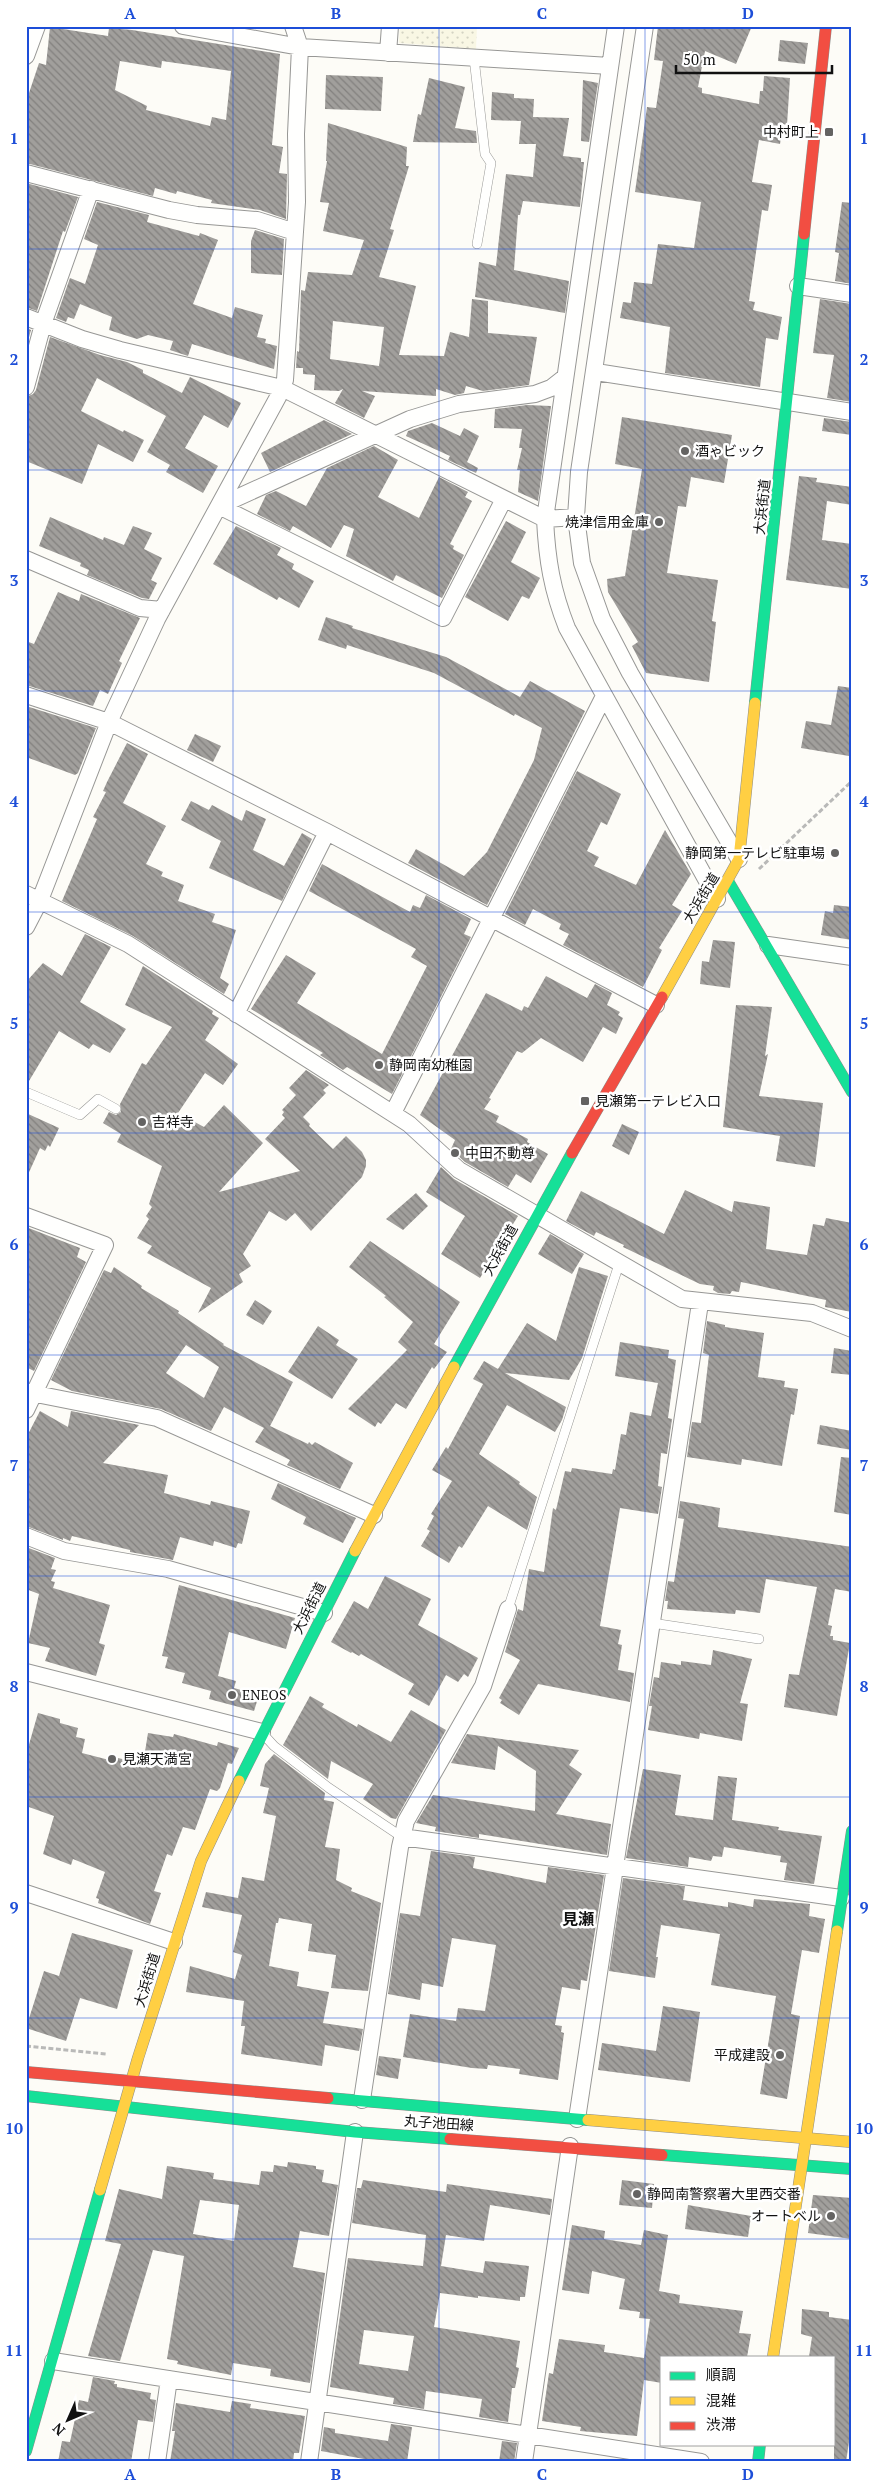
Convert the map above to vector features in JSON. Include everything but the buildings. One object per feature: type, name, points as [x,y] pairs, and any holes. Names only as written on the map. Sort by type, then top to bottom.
[{"type":"street","points":[[26,56],[37,26]]},
{"type":"street","points":[[183,26],[300,47],[610,66]]},
{"type":"street","points":[[26,927],[33,897],[109,722],[162,610],[285,380],[295,232],[300,47],[293,26]]},
{"type":"street","points":[[388,52],[390,26]]},
{"type":"street","points":[[616,26],[544,520],[546,558],[554,595],[567,628],[717,899]]},
{"type":"street","points":[[645,26],[596,372],[579,472],[576,517],[582,563],[602,619],[630,673],[739,859]]},
{"type":"street","name":"大浜街道","points":[[26,2451],[54,2361],[132,2081],[174,1942],[201,1861],[262,1732],[374,1515],[537,1214],[739,859],[826,26]]},
{"type":"street","points":[[26,173],[169,210],[198,215],[257,220],[295,232]]},
{"type":"street","points":[[26,387],[43,324],[91,189]]},
{"type":"street","points":[[798,286],[852,294]]},
{"type":"street","points":[[26,317],[120,350],[282,388],[544,520],[576,517]]},
{"type":"street","points":[[596,372],[852,412]]},
{"type":"street","points":[[219,506],[410,419],[459,404],[535,394],[551,388],[565,377]]},
{"type":"street","points":[[219,506],[443,618],[504,499]]},
{"type":"street","points":[[26,559],[140,608],[162,610]]},
{"type":"street","points":[[26,695],[109,722],[327,832],[656,1005]]},
{"type":"street","points":[[392,1114],[493,919],[604,696]]},
{"type":"street","points":[[236,1014],[327,832]]},
{"type":"street","points":[[728,881],[768,945],[852,1092]]},
{"type":"street","points":[[33,897],[128,944],[409,1124],[459,1170],[682,1300],[812,1313],[852,1329]]},
{"type":"street","points":[[768,945],[852,956]]},
{"type":"street","points":[[26,1216],[105,1245],[30,1392],[26,1410]]},
{"type":"street","points":[[577,2119],[700,1303]]},
{"type":"street","points":[[30,1392],[157,1418],[374,1515]]},
{"type":"street","points":[[26,1536],[64,1551],[168,1569],[324,1613]]},
{"type":"street","points":[[362,2100],[406,1821],[483,1686],[508,1610]]},
{"type":"street","points":[[26,1672],[262,1732]]},
{"type":"street","points":[[773,2356],[804,2138],[852,1831]]},
{"type":"street","points":[[402,1837],[841,1898]]},
{"type":"street","points":[[26,1893],[174,1942]]},
{"type":"street","name":"丸子池田線","points":[[26,2072],[852,2142]]},
{"type":"street","name":"丸子池田線","points":[[26,2096],[125,2105],[355,2132],[570,2146],[852,2169]]},
{"type":"street","points":[[309,2462],[355,2132]]},
{"type":"street","points":[[524,2462],[570,2146]]},
{"type":"street","points":[[54,2361],[700,2462]]},
{"type":"street","points":[[156,2462],[169,2379]]},
{"type":"street","points":[[758,2462],[760,2446]]},
{"type":"lane","points":[[474,58],[485,154],[491,163],[477,244]]},
{"type":"lane","points":[[26,1092],[80,1115],[98,1099],[116,1108]]},
{"type":"lane","points":[[508,1610],[619,1264]]},
{"type":"lane","points":[[652,1623],[760,1639]]},
{"type":"lane","points":[[262,1732],[274,1746],[313,1777],[402,1837]]},
{"type":"path","points":[[757,872],[852,781]]},
{"type":"shaded area","points":[[400,26],[477,26],[476,49],[399,43]]},
{"type":"traffic: fast","points":[[755,703],[804,234]]},
{"type":"traffic: fast","points":[[728,881],[852,1092]]},
{"type":"traffic: fast","points":[[454,1367],[572,1153]]},
{"type":"traffic: fast","points":[[239,1781],[355,1551]]},
{"type":"traffic: fast","points":[[837,1931],[852,1831]]},
{"type":"traffic: fast","points":[[26,2096],[355,2132],[450,2139]]},
{"type":"traffic: fast","points":[[328,2098],[588,2120]]},
{"type":"traffic: fast","points":[[662,2155],[852,2169]]},
{"type":"traffic: fast","points":[[26,2451],[100,2190]]},
{"type":"traffic: fast","points":[[758,2462],[760,2446]]},
{"type":"traffic: slow","points":[[662,997],[739,859],[755,703]]},
{"type":"traffic: slow","points":[[355,1551],[454,1367]]},
{"type":"traffic: slow","points":[[100,2190],[138,2058],[201,1861],[239,1781]]},
{"type":"traffic: slow","points":[[773,2356],[837,1931]]},
{"type":"traffic: slow","points":[[588,2120],[852,2142]]},
{"type":"traffic: jam","points":[[804,234],[826,26]]},
{"type":"traffic: jam","points":[[572,1153],[662,997]]},
{"type":"traffic: jam","points":[[26,2072],[328,2098]]},
{"type":"traffic: jam","points":[[450,2139],[662,2155]]},
{"type":"place","name":"中村町上","points":[[829,132]]},
{"type":"place","name":"酒ゃビック","points":[[685,451]]},
{"type":"place","name":"焼津信用金庫","points":[[659,522]]},
{"type":"place","name":"静岡第一テレビ駐車場","points":[[835,853]]},
{"type":"place","name":"静岡南幼稚園","points":[[379,1065]]},
{"type":"place","name":"見瀬第一テレビ入口","points":[[585,1101]]},
{"type":"place","name":"吉祥寺","points":[[142,1122]]},
{"type":"place","name":"中田不動尊","points":[[455,1153]]},
{"type":"place","name":"ENEOS","points":[[232,1695]]},
{"type":"place","name":"見瀬天満宮","points":[[112,1759]]},
{"type":"place","name":"平成建設","points":[[780,2055]]},
{"type":"place","name":"静岡南警察署大里西交番","points":[[637,2194]]},
{"type":"place","name":"オートベル","points":[[831,2216]]},
{"type":"district","name":"見瀬","points":[[578,1919]]}]
